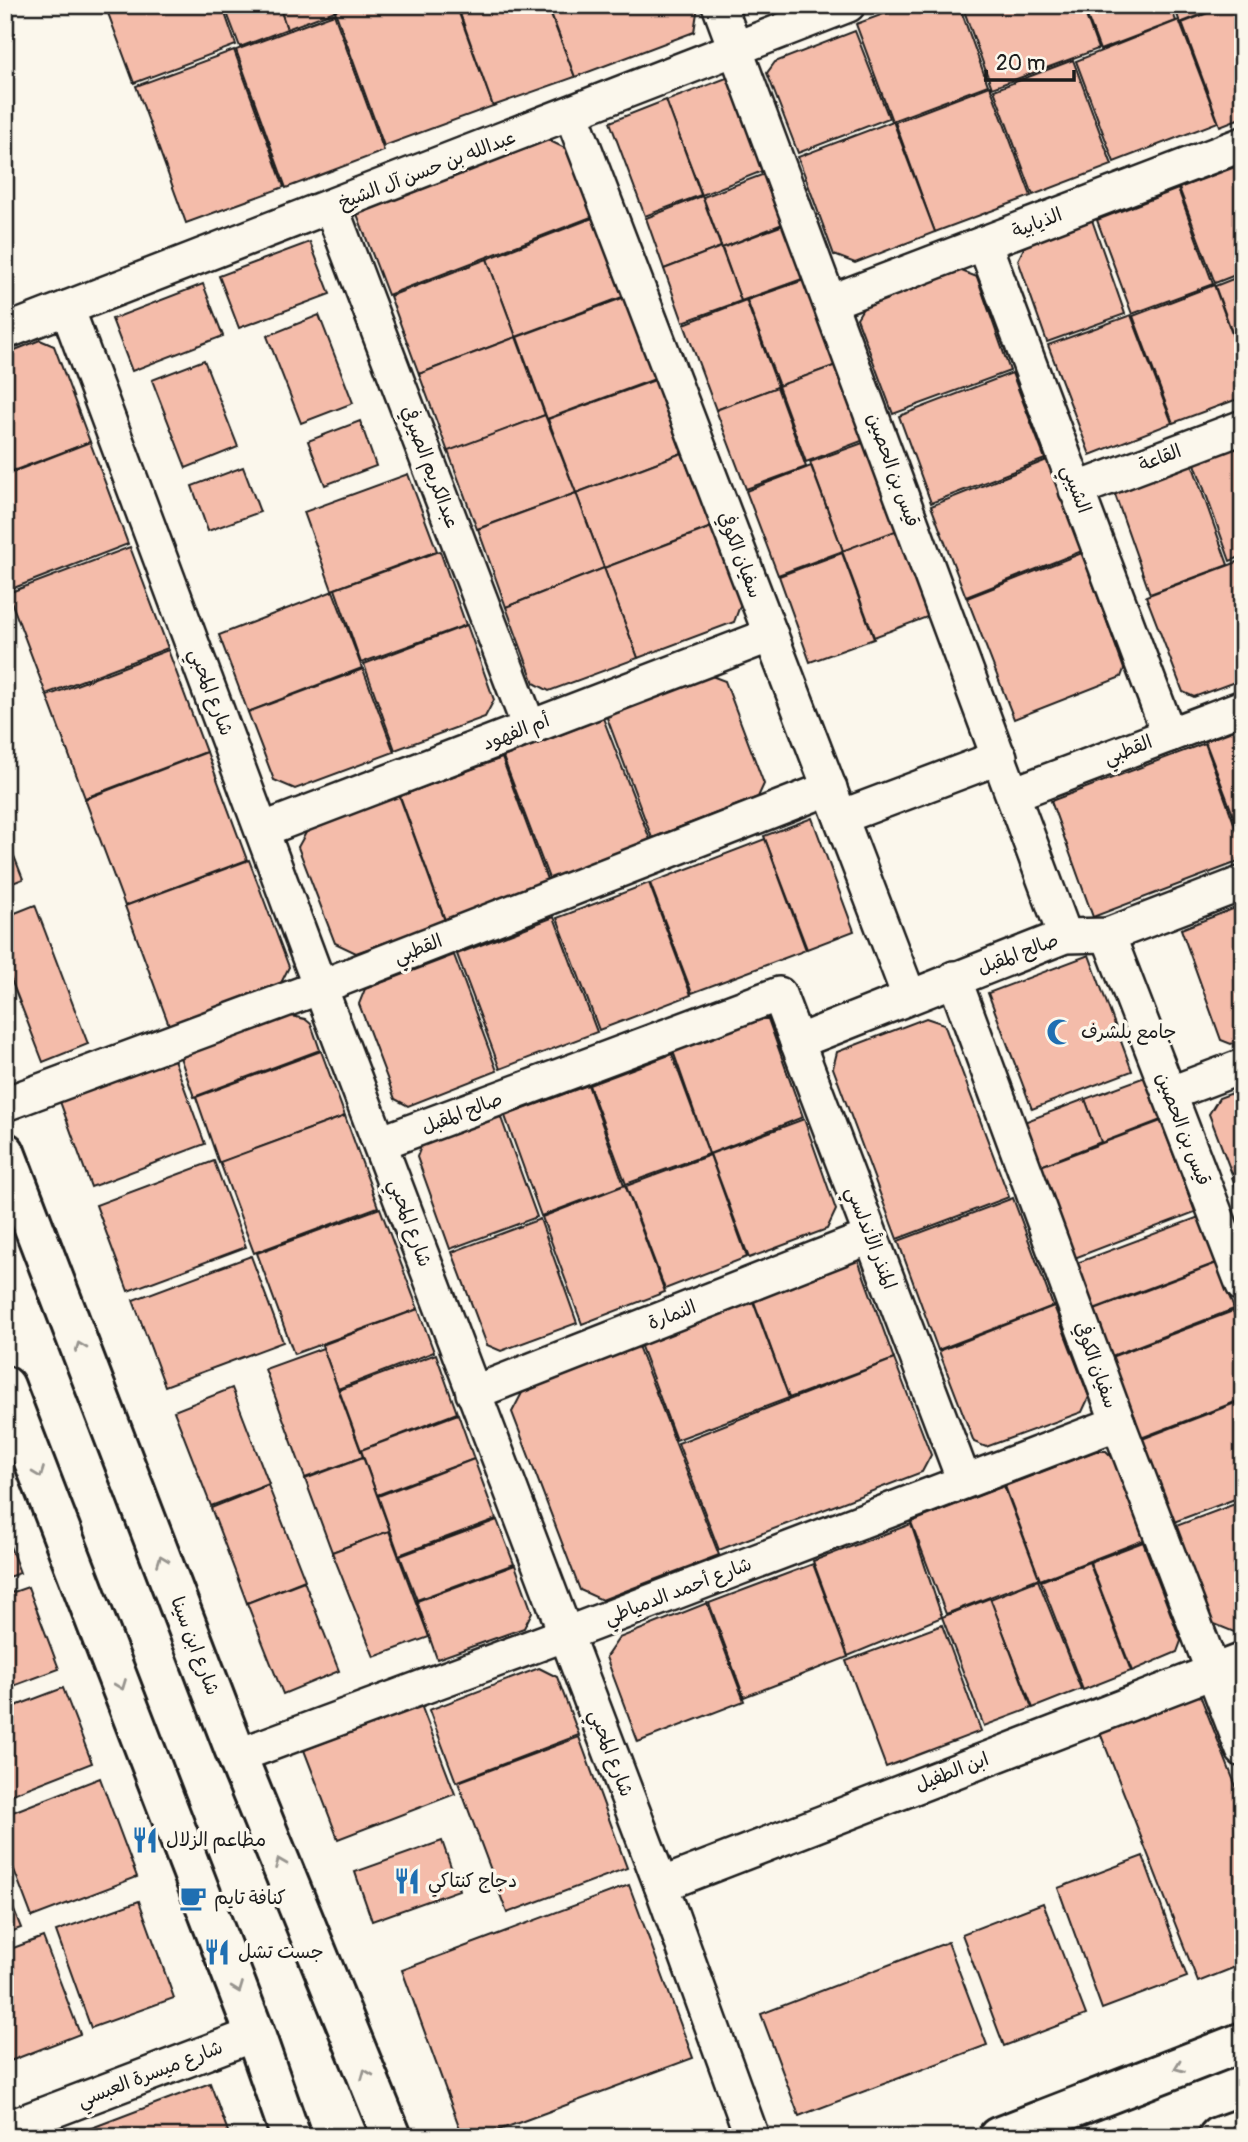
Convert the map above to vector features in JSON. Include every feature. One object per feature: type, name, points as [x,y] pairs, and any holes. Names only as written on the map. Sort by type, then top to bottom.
[{"type":"street","name":"قيس بن الحصين","points":[[719,5],[1065,936]]},
{"type":"street","name":"عبدالله بن حسن آل الشيخ","points":[[5,332],[848,5]]},
{"type":"street","name":"سفيان الكوفي","points":[[571,113],[909,996]]},
{"type":"street","name":"الذيابية","points":[[830,302],[1243,144]]},
{"type":"street","name":"عبدالكريم الصيرفي","points":[[331,207],[529,727]]},
{"type":"street","name":"الشيبي","points":[[984,243],[1168,735]]},
{"type":"street","name":"شارع المحبي","points":[[67,308],[320,987],[661,1885],[752,2137]]},
{"type":"street","name":"القاعة","points":[[1076,490],[1243,427]]},
{"type":"street","name":"أم الفهود","points":[[262,830],[771,635]]},
{"type":"street","name":"القطبي","points":[[1013,794],[1243,707]]},
{"type":"street","name":"القطبي","points":[[5,1104],[320,987],[835,803],[1000,757]]},
{"type":"street","name":"صالح المقبل","points":[[797,1042],[1065,936],[1108,935],[1243,883]]},
{"type":"street","name":"قيس بن الحصين","points":[[1108,935],[1243,1285]]},
{"type":"street","name":"سفيان الكوفي","points":[[954,978],[1118,1423],[1243,1750]]},
{"type":"street","name":"صالح المقبل","points":[[380,1143],[779,994]]},
{"type":"street","name":"المنذر الأندلسي","points":[[779,994],[964,1481]]},
{"type":"street","points":[[1169,1094],[1243,1066]]},
{"type":"street","name":"شارع ابن سينا","points":[[5,1152],[237,1756],[392,2137]]},
{"type":"street","name":"النمارة","points":[[473,1393],[870,1237]]},
{"type":"street","points":[[5,1386],[255,2034],[291,2137]]},
{"type":"street","name":"شارع أحمد الدمياطي","points":[[237,1756],[566,1634],[1118,1423]]},
{"type":"street","name":"ابن الطفيل","points":[[661,1885],[1243,1660]]},
{"type":"street","name":"شارع ميسرة العبسي","points":[[5,2129],[255,2034]]},
{"type":"street","points":[[998,2137],[1243,2042]]},
{"type":"street","points":[[1218,2137],[1243,2127]]},
{"type":"building","points":[[105,5],[222,5],[236,45],[134,83]]},
{"type":"building","points":[[224,5],[279,5],[287,29],[240,47]]},
{"type":"building","points":[[279,5],[332,5],[335,11],[287,29]]},
{"type":"building","points":[[351,5],[456,5],[493,106],[384,146],[335,11]]},
{"type":"building","points":[[457,5],[547,5],[575,77],[493,106]]},
{"type":"building","points":[[548,5],[698,6],[694,32],[575,77]]},
{"type":"building","points":[[740,5],[771,5],[756,11],[741,9]]},
{"type":"building","points":[[908,5],[959,5],[988,85],[892,121],[856,24]]},
{"type":"building","points":[[962,5],[1082,5],[1098,49],[992,88]]},
{"type":"building","points":[[1083,5],[1170,5],[1176,21],[1100,50]]},
{"type":"building","points":[[1174,5],[1226,5],[1180,23]]},
{"type":"building","points":[[1228,5],[1243,5],[1243,117],[1220,126],[1182,23]]},
{"type":"building","points":[[334,14],[384,151],[286,188],[236,50]]},
{"type":"building","points":[[1179,20],[1218,122],[1114,162],[1076,61]]},
{"type":"building","points":[[855,31],[889,118],[798,153],[767,73],[775,62]]},
{"type":"building","points":[[234,50],[284,187],[186,223],[136,86]]},
{"type":"building","points":[[1073,60],[1112,165],[1033,195],[994,90]]},
{"type":"building","points":[[729,77],[765,170],[702,195],[666,101]]},
{"type":"building","points":[[990,86],[1031,196],[935,232],[895,122]]},
{"type":"building","points":[[666,100],[701,195],[645,216],[610,122]]},
{"type":"building","points":[[893,121],[935,232],[855,263],[834,255],[798,157]]},
{"type":"building","points":[[548,140],[569,150],[594,216],[388,295],[357,214]]},
{"type":"building","points":[[1243,164],[1243,272],[1215,283],[1179,188]]},
{"type":"building","points":[[767,173],[785,223],[722,248],[703,197]]},
{"type":"building","points":[[1178,189],[1213,284],[1132,314],[1097,220]]},
{"type":"building","points":[[702,196],[721,247],[664,269],[646,218]]},
{"type":"building","points":[[595,217],[625,296],[516,337],[487,259]]},
{"type":"building","points":[[1092,220],[1125,314],[1047,342],[1018,260],[1026,244]]},
{"type":"building","points":[[786,224],[805,278],[741,301],[722,248]]},
{"type":"building","points":[[310,242],[330,294],[239,328],[219,276]]},
{"type":"building","points":[[721,247],[741,301],[683,322],[664,269]]},
{"type":"building","points":[[487,259],[516,337],[419,374],[390,296]]},
{"type":"building","points":[[959,270],[977,277],[1010,371],[893,414],[857,318],[865,305]]},
{"type":"building","points":[[1243,275],[1243,362],[1215,286]]},
{"type":"building","points":[[807,279],[839,364],[779,386],[747,300]]},
{"type":"building","points":[[203,284],[223,336],[132,371],[112,319]]},
{"type":"building","points":[[1214,285],[1243,364],[1243,397],[1173,423],[1133,316]]},
{"type":"building","points":[[625,297],[655,379],[547,419],[517,337]]},
{"type":"building","points":[[746,300],[778,387],[716,410],[684,324]]},
{"type":"building","points":[[319,315],[353,403],[301,423],[267,336]]},
{"type":"building","points":[[1131,315],[1172,423],[1090,455],[1048,345]]},
{"type":"building","points":[[516,337],[545,415],[448,452],[419,374]]},
{"type":"building","points":[[40,340],[54,346],[90,442],[5,474],[5,354]]},
{"type":"building","points":[[204,360],[238,447],[186,468],[152,380]]},
{"type":"building","points":[[839,364],[867,439],[806,462],[778,386]]},
{"type":"building","points":[[1012,373],[1045,459],[931,503],[899,416]]},
{"type":"building","points":[[655,380],[682,453],[576,493],[548,419]]},
{"type":"building","points":[[777,387],[806,467],[746,489],[716,410]]},
{"type":"building","points":[[545,415],[576,493],[477,529],[448,451]]},
{"type":"building","points":[[360,421],[376,466],[325,485],[308,441]]},
{"type":"building","points":[[871,440],[903,529],[843,551],[810,462]]},
{"type":"building","points":[[90,442],[128,544],[6,591],[5,475]]},
{"type":"building","points":[[1243,443],[1243,556],[1230,561],[1194,461]]},
{"type":"building","points":[[682,453],[711,527],[604,568],[576,493]]},
{"type":"building","points":[[1190,458],[1228,565],[1150,594],[1112,486]]},
{"type":"building","points":[[1047,460],[1082,551],[966,597],[931,506]]},
{"type":"building","points":[[811,466],[843,551],[778,575],[746,491]]},
{"type":"building","points":[[243,467],[260,512],[208,531],[192,486]]},
{"type":"building","points":[[408,474],[437,551],[332,590],[304,512]]},
{"type":"building","points":[[576,493],[604,568],[506,607],[478,529]]},
{"type":"building","points":[[712,527],[741,603],[734,622],[638,658],[604,568]]},
{"type":"building","points":[[903,528],[935,614],[874,637],[842,551]]},
{"type":"building","points":[[130,547],[168,648],[46,694],[8,593]]},
{"type":"building","points":[[440,551],[466,625],[361,663],[335,589]]},
{"type":"building","points":[[842,553],[874,639],[810,662],[779,576]]},
{"type":"building","points":[[1082,553],[1124,669],[1121,677],[1014,719],[967,598]]},
{"type":"building","points":[[1243,560],[1243,679],[1194,697],[1183,692],[1146,596]]},
{"type":"building","points":[[604,568],[638,658],[549,691],[534,683],[506,607]]},
{"type":"building","points":[[333,591],[362,668],[248,712],[219,635]]},
{"type":"building","points":[[467,625],[494,700],[485,717],[395,750],[364,664]]},
{"type":"building","points":[[168,650],[206,752],[85,798],[47,696]]},
{"type":"building","points":[[363,669],[394,752],[295,789],[274,780],[248,712]]},
{"type":"building","points":[[709,675],[725,681],[764,784],[758,797],[652,838],[606,715]]},
{"type":"building","points":[[603,718],[651,842],[550,881],[503,757]]},
{"type":"building","points":[[1243,727],[1243,841],[1205,741]]},
{"type":"building","points":[[1205,743],[1243,848],[1243,860],[1093,917],[1051,801]]},
{"type":"building","points":[[207,752],[247,860],[125,906],[85,799]]},
{"type":"building","points":[[502,758],[548,882],[445,920],[400,796]]},
{"type":"building","points":[[399,795],[445,921],[356,953],[335,943],[298,847],[308,829]]},
{"type":"building","points":[[812,818],[854,931],[807,949],[764,836]]},
{"type":"building","points":[[5,833],[23,879],[5,886]]},
{"type":"building","points":[[765,839],[806,950],[692,993],[650,883]]},
{"type":"building","points":[[249,860],[289,967],[281,983],[169,1025],[125,906]]},
{"type":"building","points":[[649,883],[691,995],[599,1030],[557,918]]},
{"type":"building","points":[[35,905],[88,1044],[43,1062],[5,964],[5,917]]},
{"type":"building","points":[[1243,905],[1243,1039],[1231,1044],[1221,1040],[1181,929]]},
{"type":"building","points":[[554,917],[597,1032],[500,1069],[457,954]]},
{"type":"building","points":[[454,955],[497,1071],[408,1106],[395,1099],[359,1004],[365,989]]},
{"type":"building","name":"جامع بلشرف","points":[[1089,955],[1132,1071],[1032,1109],[988,993]]},
{"type":"building","points":[[291,1016],[305,1019],[311,1024],[320,1050],[194,1097],[180,1057]]},
{"type":"building","points":[[926,1018],[944,1024],[1009,1197],[897,1239],[833,1068],[837,1052]]},
{"type":"building","points":[[757,1019],[768,1019],[803,1117],[709,1154],[673,1051]]},
{"type":"building","points":[[321,1051],[345,1116],[219,1163],[196,1097]]},
{"type":"building","points":[[172,1054],[205,1144],[91,1187],[58,1096]]},
{"type":"building","points":[[672,1054],[709,1154],[626,1184],[589,1085]]},
{"type":"building","points":[[1145,1077],[1161,1120],[1101,1143],[1085,1099]]},
{"type":"building","points":[[588,1085],[624,1185],[541,1216],[505,1116]]},
{"type":"building","points":[[1243,1089],[1243,1171],[1232,1174],[1209,1114],[1219,1098]]},
{"type":"building","points":[[1085,1099],[1101,1142],[1041,1166],[1024,1122]]},
{"type":"building","points":[[500,1115],[537,1217],[450,1249],[417,1157],[422,1144]]},
{"type":"building","points":[[345,1116],[378,1207],[254,1253],[220,1162]]},
{"type":"building","points":[[804,1119],[836,1210],[827,1229],[749,1258],[710,1154]]},
{"type":"building","points":[[1161,1121],[1195,1212],[1072,1259],[1038,1167]]},
{"type":"building","points":[[710,1155],[747,1257],[665,1289],[626,1186]]},
{"type":"building","points":[[214,1161],[246,1247],[128,1291],[96,1205]]},
{"type":"building","points":[[1243,1173],[1243,1205],[1232,1177]]},
{"type":"building","points":[[625,1185],[665,1292],[582,1324],[542,1217]]},
{"type":"building","points":[[1013,1198],[1053,1306],[938,1350],[898,1241]]},
{"type":"building","points":[[380,1208],[418,1309],[294,1354],[257,1253]]},
{"type":"building","points":[[1199,1217],[1216,1263],[1091,1310],[1074,1264]]},
{"type":"building","points":[[540,1219],[577,1323],[501,1351],[487,1345],[452,1252]]},
{"type":"building","points":[[251,1256],[283,1342],[165,1386],[133,1300]]},
{"type":"building","points":[[858,1260],[894,1359],[789,1398],[753,1299]]},
{"type":"building","points":[[1217,1263],[1234,1309],[1109,1357],[1092,1311]]},
{"type":"building","points":[[752,1299],[789,1398],[676,1440],[640,1344]]},
{"type":"building","points":[[1054,1306],[1089,1397],[1082,1412],[986,1447],[974,1442],[939,1351]]},
{"type":"building","points":[[418,1309],[434,1352],[338,1389],[322,1345]]},
{"type":"building","points":[[1233,1311],[1243,1337],[1243,1399],[1141,1438],[1111,1357]]},
{"type":"building","points":[[638,1346],[719,1555],[602,1600],[580,1590],[512,1412],[523,1391]]},
{"type":"building","points":[[323,1348],[363,1457],[305,1478],[265,1369]]},
{"type":"building","points":[[436,1354],[457,1413],[361,1450],[339,1390]]},
{"type":"building","points":[[894,1359],[931,1455],[922,1472],[719,1550],[678,1443]]},
{"type":"building","points":[[232,1388],[269,1484],[211,1506],[174,1411]]},
{"type":"building","points":[[1243,1400],[1243,1496],[1174,1522],[1142,1439]]},
{"type":"building","points":[[458,1414],[474,1459],[377,1495],[361,1450]]},
{"type":"building","points":[[1096,1451],[1106,1451],[1113,1458],[1144,1540],[1040,1580],[1005,1486]]},
{"type":"building","points":[[363,1457],[390,1531],[332,1552],[305,1479]]},
{"type":"building","points":[[474,1459],[496,1519],[399,1555],[378,1496]]},
{"type":"building","points":[[268,1485],[305,1580],[247,1603],[211,1508]]},
{"type":"building","points":[[1004,1486],[1039,1578],[946,1614],[911,1522]]},
{"type":"building","points":[[1243,1501],[1243,1628],[1234,1632],[1212,1623],[1176,1526]]},
{"type":"building","points":[[497,1520],[514,1564],[417,1600],[400,1556]]},
{"type":"building","points":[[911,1524],[942,1617],[848,1656],[813,1561]]},
{"type":"building","points":[[389,1531],[429,1637],[374,1657],[332,1552]]},
{"type":"building","points":[[5,1533],[20,1573],[5,1578]]},
{"type":"building","points":[[1143,1542],[1181,1641],[1177,1652],[1132,1671],[1090,1562]]},
{"type":"building","points":[[1089,1562],[1131,1671],[1083,1690],[1041,1581]]},
{"type":"building","points":[[813,1564],[848,1657],[744,1697],[709,1603]]},
{"type":"building","points":[[515,1565],[532,1612],[524,1628],[437,1659],[417,1601]]},
{"type":"building","points":[[1038,1580],[1081,1689],[1033,1708],[990,1599]]},
{"type":"building","points":[[304,1581],[339,1671],[283,1694],[247,1603]]},
{"type":"building","points":[[28,1587],[59,1669],[5,1689],[5,1595]]},
{"type":"building","points":[[990,1598],[1032,1708],[984,1726],[942,1617]]},
{"type":"building","points":[[707,1603],[744,1701],[638,1742],[606,1657],[619,1638]]},
{"type":"building","points":[[942,1625],[981,1731],[886,1767],[846,1661]]},
{"type":"building","points":[[539,1668],[557,1677],[579,1735],[456,1782],[429,1710]]},
{"type":"building","points":[[63,1688],[92,1763],[5,1797],[5,1710]]},
{"type":"building","points":[[1198,1690],[1243,1804],[1243,1964],[1198,1982],[1099,1730]]},
{"type":"building","points":[[421,1705],[455,1794],[338,1839],[304,1750]]},
{"type":"building","points":[[579,1737],[627,1868],[507,1913],[458,1782]]},
{"type":"building","points":[[100,1778],[137,1877],[32,1917],[5,1846],[5,1815]]},
{"type":"building","name":"دجاج كنتاكي","points":[[442,1841],[459,1890],[372,1921],[355,1872]]},
{"type":"building","points":[[1143,1856],[1187,1977],[1102,2009],[1058,1888]]},
{"type":"building","points":[[629,1885],[693,2058],[480,2137],[463,2137],[402,1970]]},
{"type":"building","points":[[5,1888],[21,1928],[5,1934]]},
{"type":"building","points":[[139,1901],[174,1998],[91,2028],[56,1931]]},
{"type":"building","points":[[1043,1903],[1086,2015],[1004,2046],[962,1934]]},
{"type":"building","points":[[43,1937],[80,2034],[5,2063],[5,1951]]},
{"type":"building","points":[[948,1942],[987,2045],[799,2116],[761,2014]]},
{"type":"building","points":[[210,2083],[230,2137],[68,2137]]},
{"type":"place","name":"جامع بلشرف","points":[[1060,1032]]},
{"type":"place","name":"مطاعم الزلال","points":[[145,1840]]},
{"type":"place","name":"دجاج كنتاكي","points":[[407,1881]]},
{"type":"place","name":"كنافة تايم","points":[[193,1898]]},
{"type":"place","name":"جست تشل","points":[[217,1952]]}]
